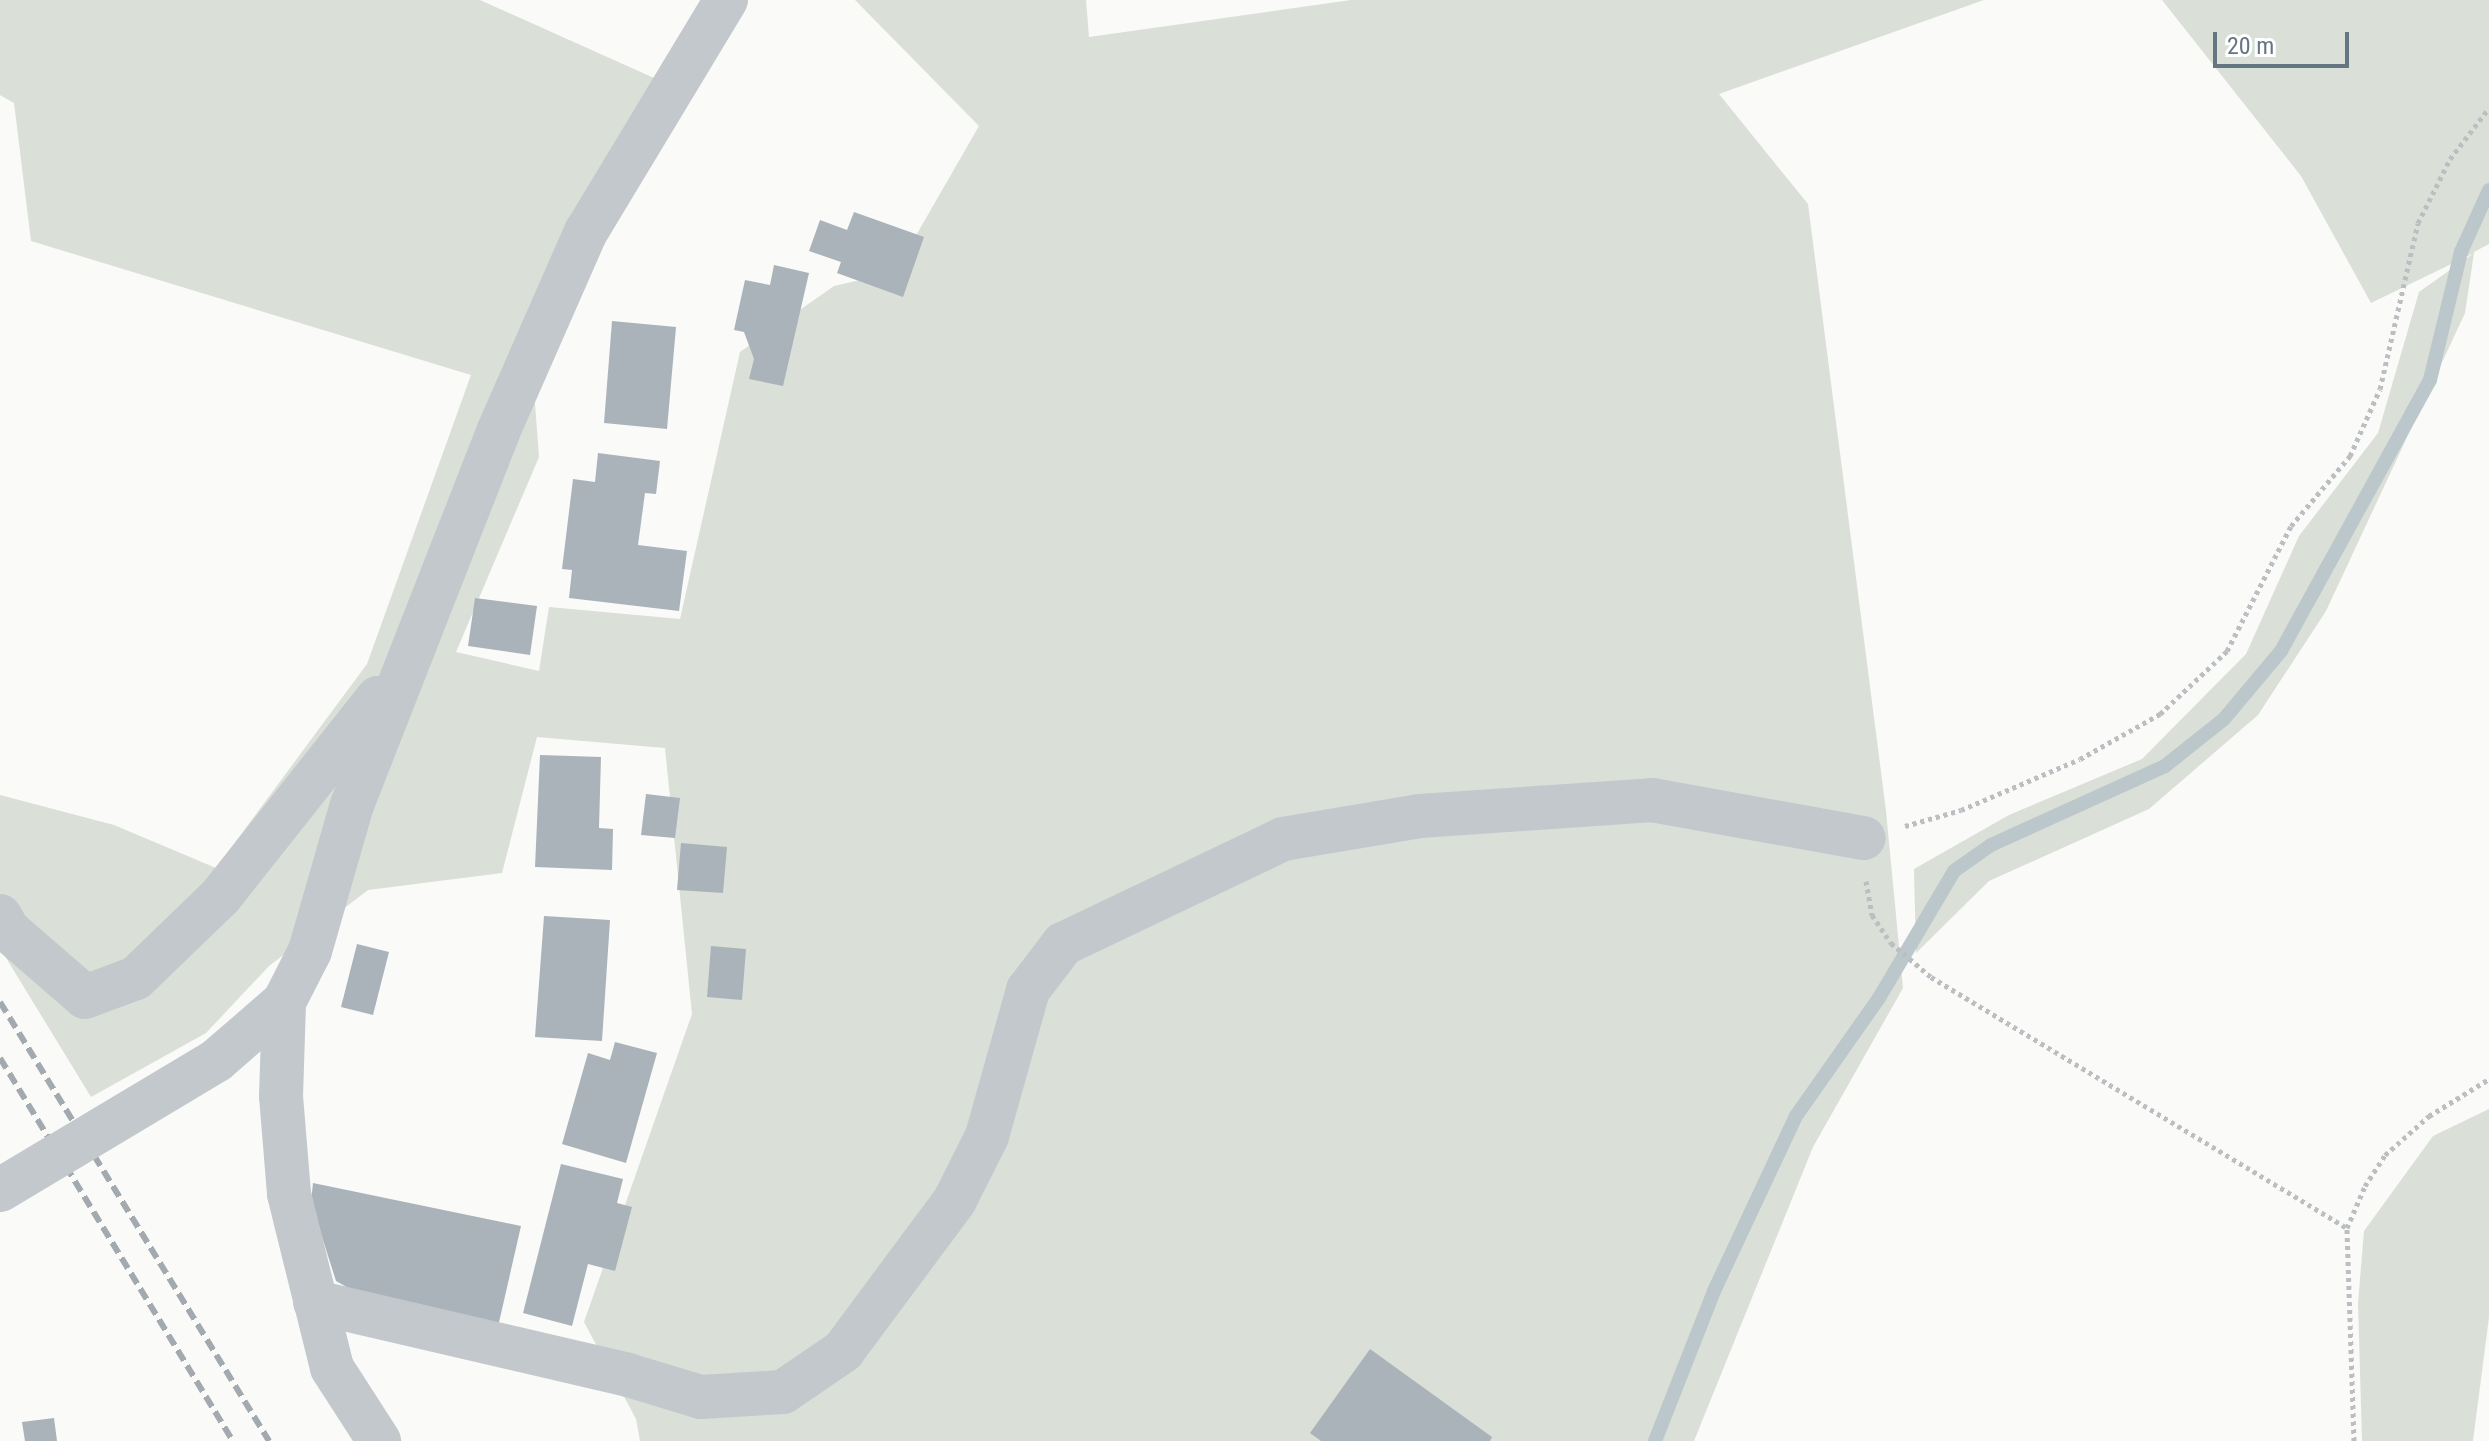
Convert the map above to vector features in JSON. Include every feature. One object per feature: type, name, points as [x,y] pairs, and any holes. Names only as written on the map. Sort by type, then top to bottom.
[{"type":"street","points":[[0,1190],[217,1060],[284,1002],[310,951],[352,805],[402,667],[586,232],[726,0]]},
{"type":"street","points":[[0,916],[8,930],[85,997],[136,978],[220,897],[402,667]]},
{"type":"street","points":[[315,1302],[628,1375],[701,1397],[783,1392],[843,1351],[955,1200],[987,1136],[1028,990],[1063,944],[1283,839],[1420,816],[1652,800],[1864,838]]},
{"type":"street","points":[[284,1002],[281,1096],[289,1194],[332,1368],[379,1441]]},
{"type":"path","points":[[2347,1228],[1931,977],[1891,943],[1872,915],[1863,868],[1864,838],[1961,810],[2080,759],[2160,714],[2227,651],[2291,526],[2350,456],[2380,389],[2418,223],[2450,159],[2489,108]]},
{"type":"path","points":[[2354,1441],[2347,1228],[2365,1186],[2385,1155],[2429,1116],[2489,1079]]},
{"type":"shaded area","points":[[0,0],[480,0],[683,91],[591,237],[534,390],[539,457],[456,652],[539,671],[549,607],[680,619],[740,352],[834,286],[895,272],[979,126],[855,0],[1086,0],[1089,37],[1351,0],[1984,0],[1719,94],[1808,204],[1886,811],[1903,988],[1813,1147],[1694,1441],[640,1441],[636,1419],[584,1322],[692,1014],[665,748],[537,737],[502,873],[368,890],[269,966],[206,1033],[91,1097],[0,948],[0,795],[114,825],[216,868],[367,664],[471,375],[31,241],[14,103],[0,95]]},
{"type":"shaded area","points":[[2162,0],[2489,0],[2489,244],[2371,303],[2301,176]]},
{"type":"shaded area","points":[[2474,253],[2465,313],[2326,611],[2258,715],[2149,809],[1989,881],[1916,953],[1914,869],[2009,815],[2142,759],[2246,654],[2299,536],[2378,433],[2419,292]]},
{"type":"shaded area","points":[[2489,1109],[2489,1317],[2473,1441],[2362,1441],[2358,1303],[2364,1231],[2433,1136]]},
{"type":"building","points":[[854,212],[924,237],[903,297],[837,273],[841,262],[809,251],[820,220],[847,230]]},
{"type":"building","points":[[774,265],[809,273],[783,386],[749,379],[754,359],[744,332],[734,330],[745,280],[770,285]]},
{"type":"building","points":[[612,321],[676,327],[667,429],[604,423]]},
{"type":"building","points":[[598,453],[660,461],[656,494],[645,493],[638,545],[687,551],[679,611],[569,598],[572,570],[562,569],[573,479],[595,482]]},
{"type":"building","points":[[475,598],[537,606],[530,655],[468,646]]},
{"type":"building","points":[[540,755],[601,757],[599,828],[613,829],[612,870],[535,867]]},
{"type":"building","points":[[646,794],[680,798],[675,838],[641,835]]},
{"type":"building","points":[[681,843],[727,847],[723,893],[677,890]]},
{"type":"building","points":[[544,916],[610,920],[602,1041],[535,1037]]},
{"type":"building","points":[[357,944],[389,952],[373,1015],[341,1007]]},
{"type":"building","points":[[711,946],[746,949],[742,1000],[707,997]]},
{"type":"building","points":[[615,1042],[657,1053],[626,1163],[562,1144],[588,1053],[610,1060]]},
{"type":"building","points":[[561,1164],[623,1179],[617,1203],[632,1207],[615,1271],[588,1264],[572,1326],[523,1313]]},
{"type":"building","points":[[313,1183],[521,1226],[497,1331],[366,1298],[336,1281],[311,1202]]},
{"type":"building","points":[[1370,1349],[1492,1437],[1490,1441],[1321,1441],[1310,1433]]},
{"type":"building","points":[[54,1418],[57,1441],[25,1441],[22,1422]]},
{"type":"waterway","points":[[1655,1441],[1714,1291],[1796,1116],[1879,998],[1954,871],[1991,845],[2165,766],[2224,719],[2281,651],[2430,380],[2461,252],[2489,190]]},
{"type":"railway","points":[[0,1002],[269,1441]]},
{"type":"railway","points":[[0,1058],[233,1441]]}]
